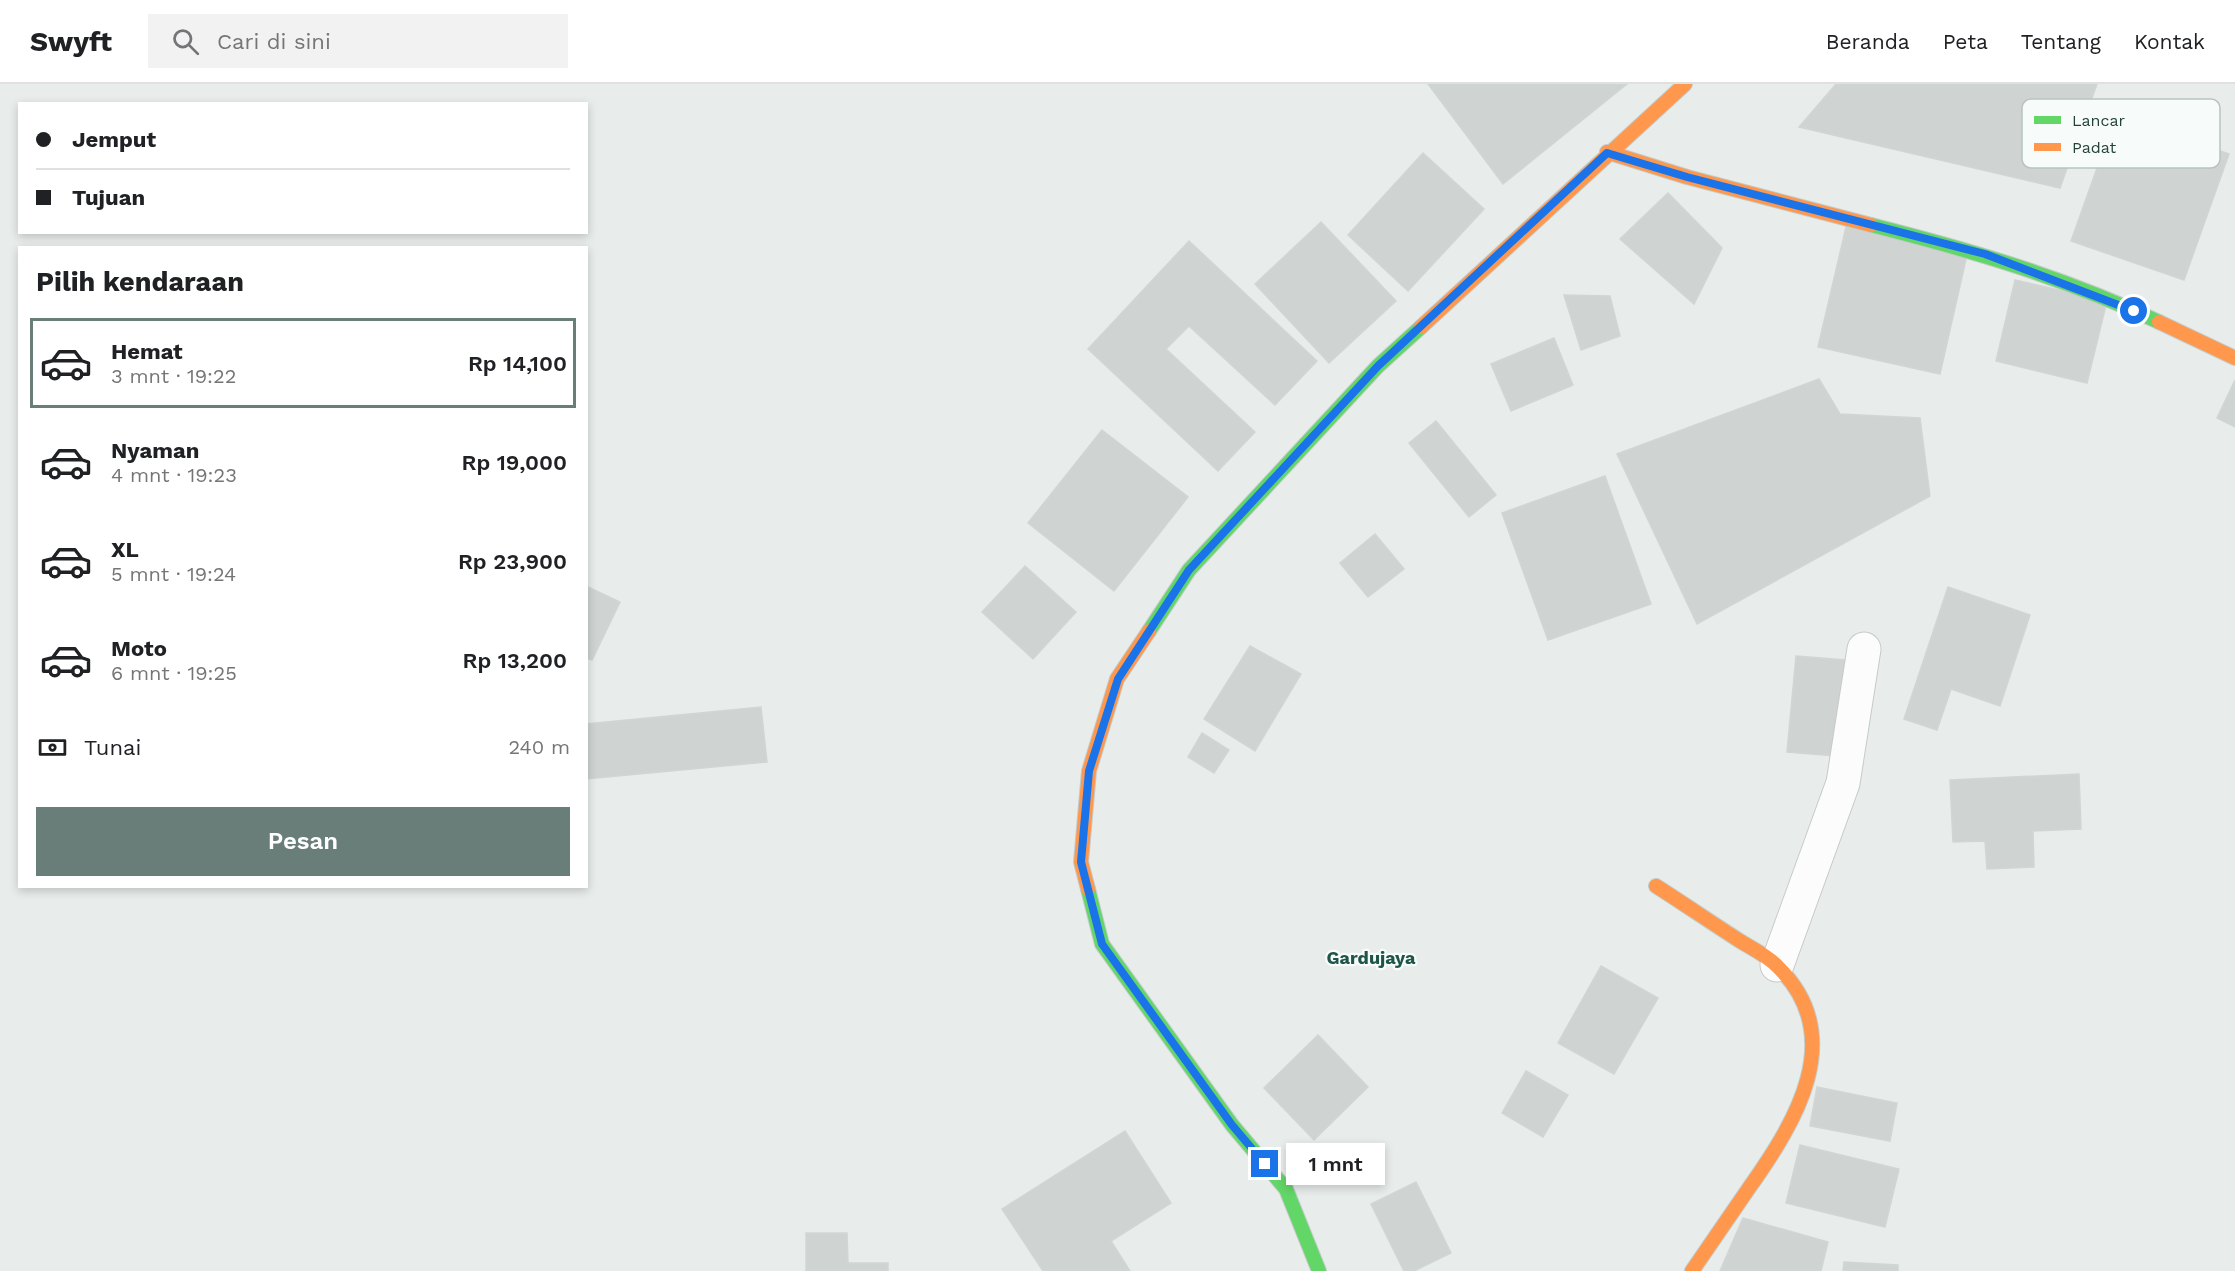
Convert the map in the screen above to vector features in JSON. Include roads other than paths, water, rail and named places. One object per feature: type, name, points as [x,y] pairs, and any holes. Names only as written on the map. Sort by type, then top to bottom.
[{"type":"main road","points":[[1319,1271],[1286,1189],[1232,1125],[1102,944],[1081,862],[1089,771],[1118,679],[1189,570],[1378,366],[1607,153],[1685,84]]},
{"type":"main road","points":[[1607,153],[1687,177],[1985,254],[2114,301],[2235,358]]},
{"type":"main road","points":[[1656,886],[1777,965],[1796,987],[1809,1018],[1813,1054],[1807,1086],[1796,1116],[1783,1140],[1692,1271]]},
{"type":"street","points":[[1777,965],[1843,783],[1864,649]]},
{"type":"district","name":"Gardujaya","points":[[1371,958]]}]
